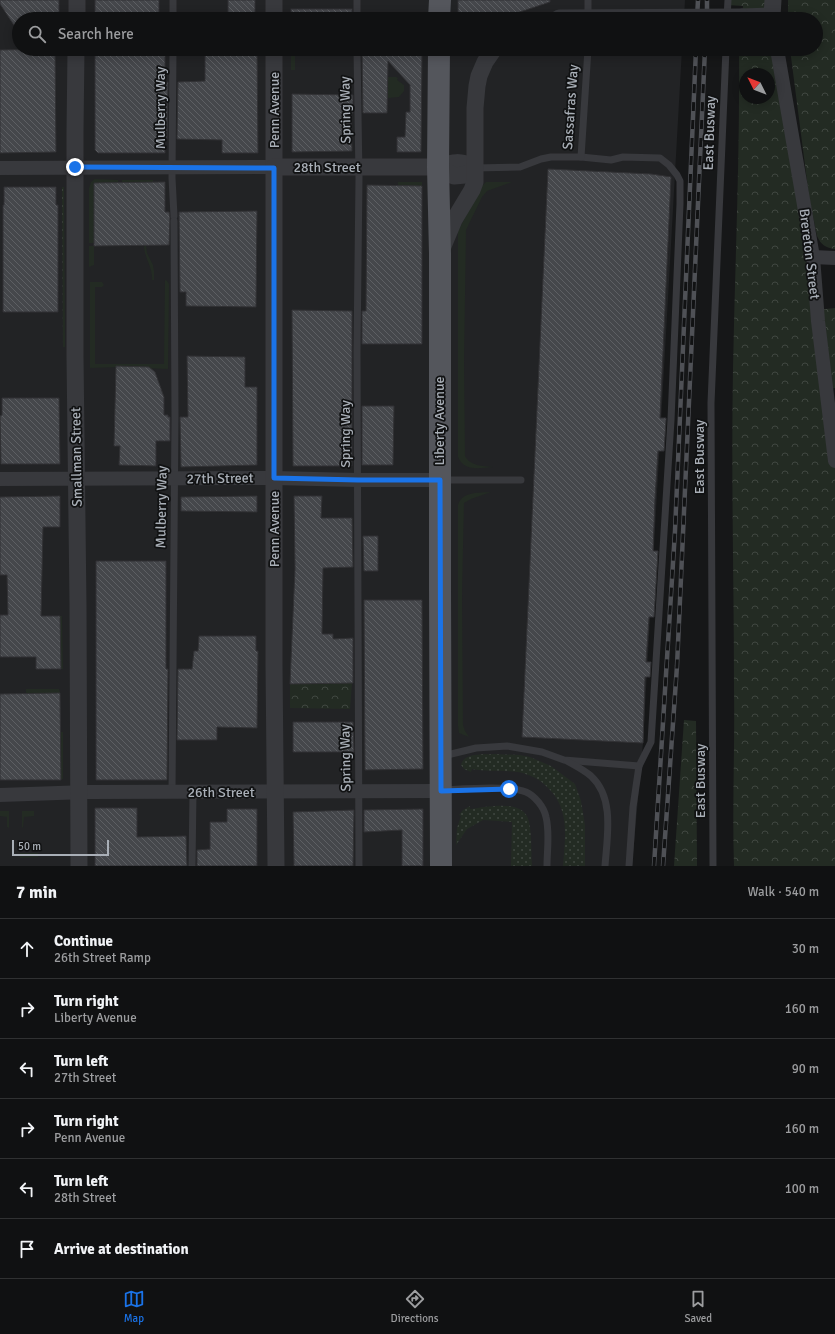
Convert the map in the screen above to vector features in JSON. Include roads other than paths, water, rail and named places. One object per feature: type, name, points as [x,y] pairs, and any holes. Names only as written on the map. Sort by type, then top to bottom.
[{"type":"main road","points":[[439,12],[440,0]]},
{"type":"main road","name":"Liberty Avenue","points":[[439,56],[438,167],[440,254],[441,866]]},
{"type":"street","points":[[77,0],[77,12]]},
{"type":"street","points":[[274,0],[274,12]]},
{"type":"street","name":"Smallman Street","points":[[76,56],[74,356],[79,866]]},
{"type":"street","name":"Penn Avenue","points":[[274,56],[276,866]]},
{"type":"street","points":[[440,254],[454,220],[472,190],[475,182],[475,108],[477,86],[479,76],[489,56]]},
{"type":"street","name":"Brereton Street","points":[[778,56],[813,257],[818,321],[835,461]]},
{"type":"street","name":"28th Street","points":[[0,168],[438,167],[454,162],[465,163],[475,168]]},
{"type":"street","points":[[813,257],[835,258]]},
{"type":"street","name":"27th Street","points":[[0,479],[274,478],[440,480]]},
{"type":"street","name":"26th Street","points":[[0,795],[79,792],[441,791]]},
{"type":"lane","points":[[173,0],[173,12]]},
{"type":"lane","points":[[357,0],[357,12]]},
{"type":"lane","points":[[588,0],[588,12]]},
{"type":"lane","points":[[728,0],[733,12]]},
{"type":"lane","name":"Mulberry Way","points":[[172,792],[174,479],[174,219],[172,167],[173,56]]},
{"type":"lane","name":"Spring Way","points":[[357,56],[359,167],[357,351],[359,866]]},
{"type":"lane","name":"Sassafras Way","points":[[475,168],[520,167],[551,157],[581,158],[588,56]]},
{"type":"lane","name":"East Busway","points":[[713,866],[711,403],[726,56]]},
{"type":"lane","points":[[581,158],[611,160],[623,157],[660,158],[674,170],[680,181],[671,420],[651,742],[639,766],[633,807],[629,866]]},
{"type":"lane","points":[[440,480],[521,480]]},
{"type":"lane","points":[[441,757],[476,748],[508,746],[542,752],[581,768],[592,776],[599,785],[604,797],[607,810],[605,866]]},
{"type":"lane","points":[[564,760],[639,766]]},
{"type":"lane","points":[[441,791],[509,789],[525,792],[530,795],[539,802],[546,817],[548,833],[547,866]]},
{"type":"lane","points":[[192,866],[193,792]]},
{"type":"railway","points":[[697,12],[698,0]]},
{"type":"railway","points":[[707,0],[707,12]]},
{"type":"railway","points":[[654,866],[675,531],[696,56]]},
{"type":"railway","points":[[663,866],[677,666],[705,56]]}]
